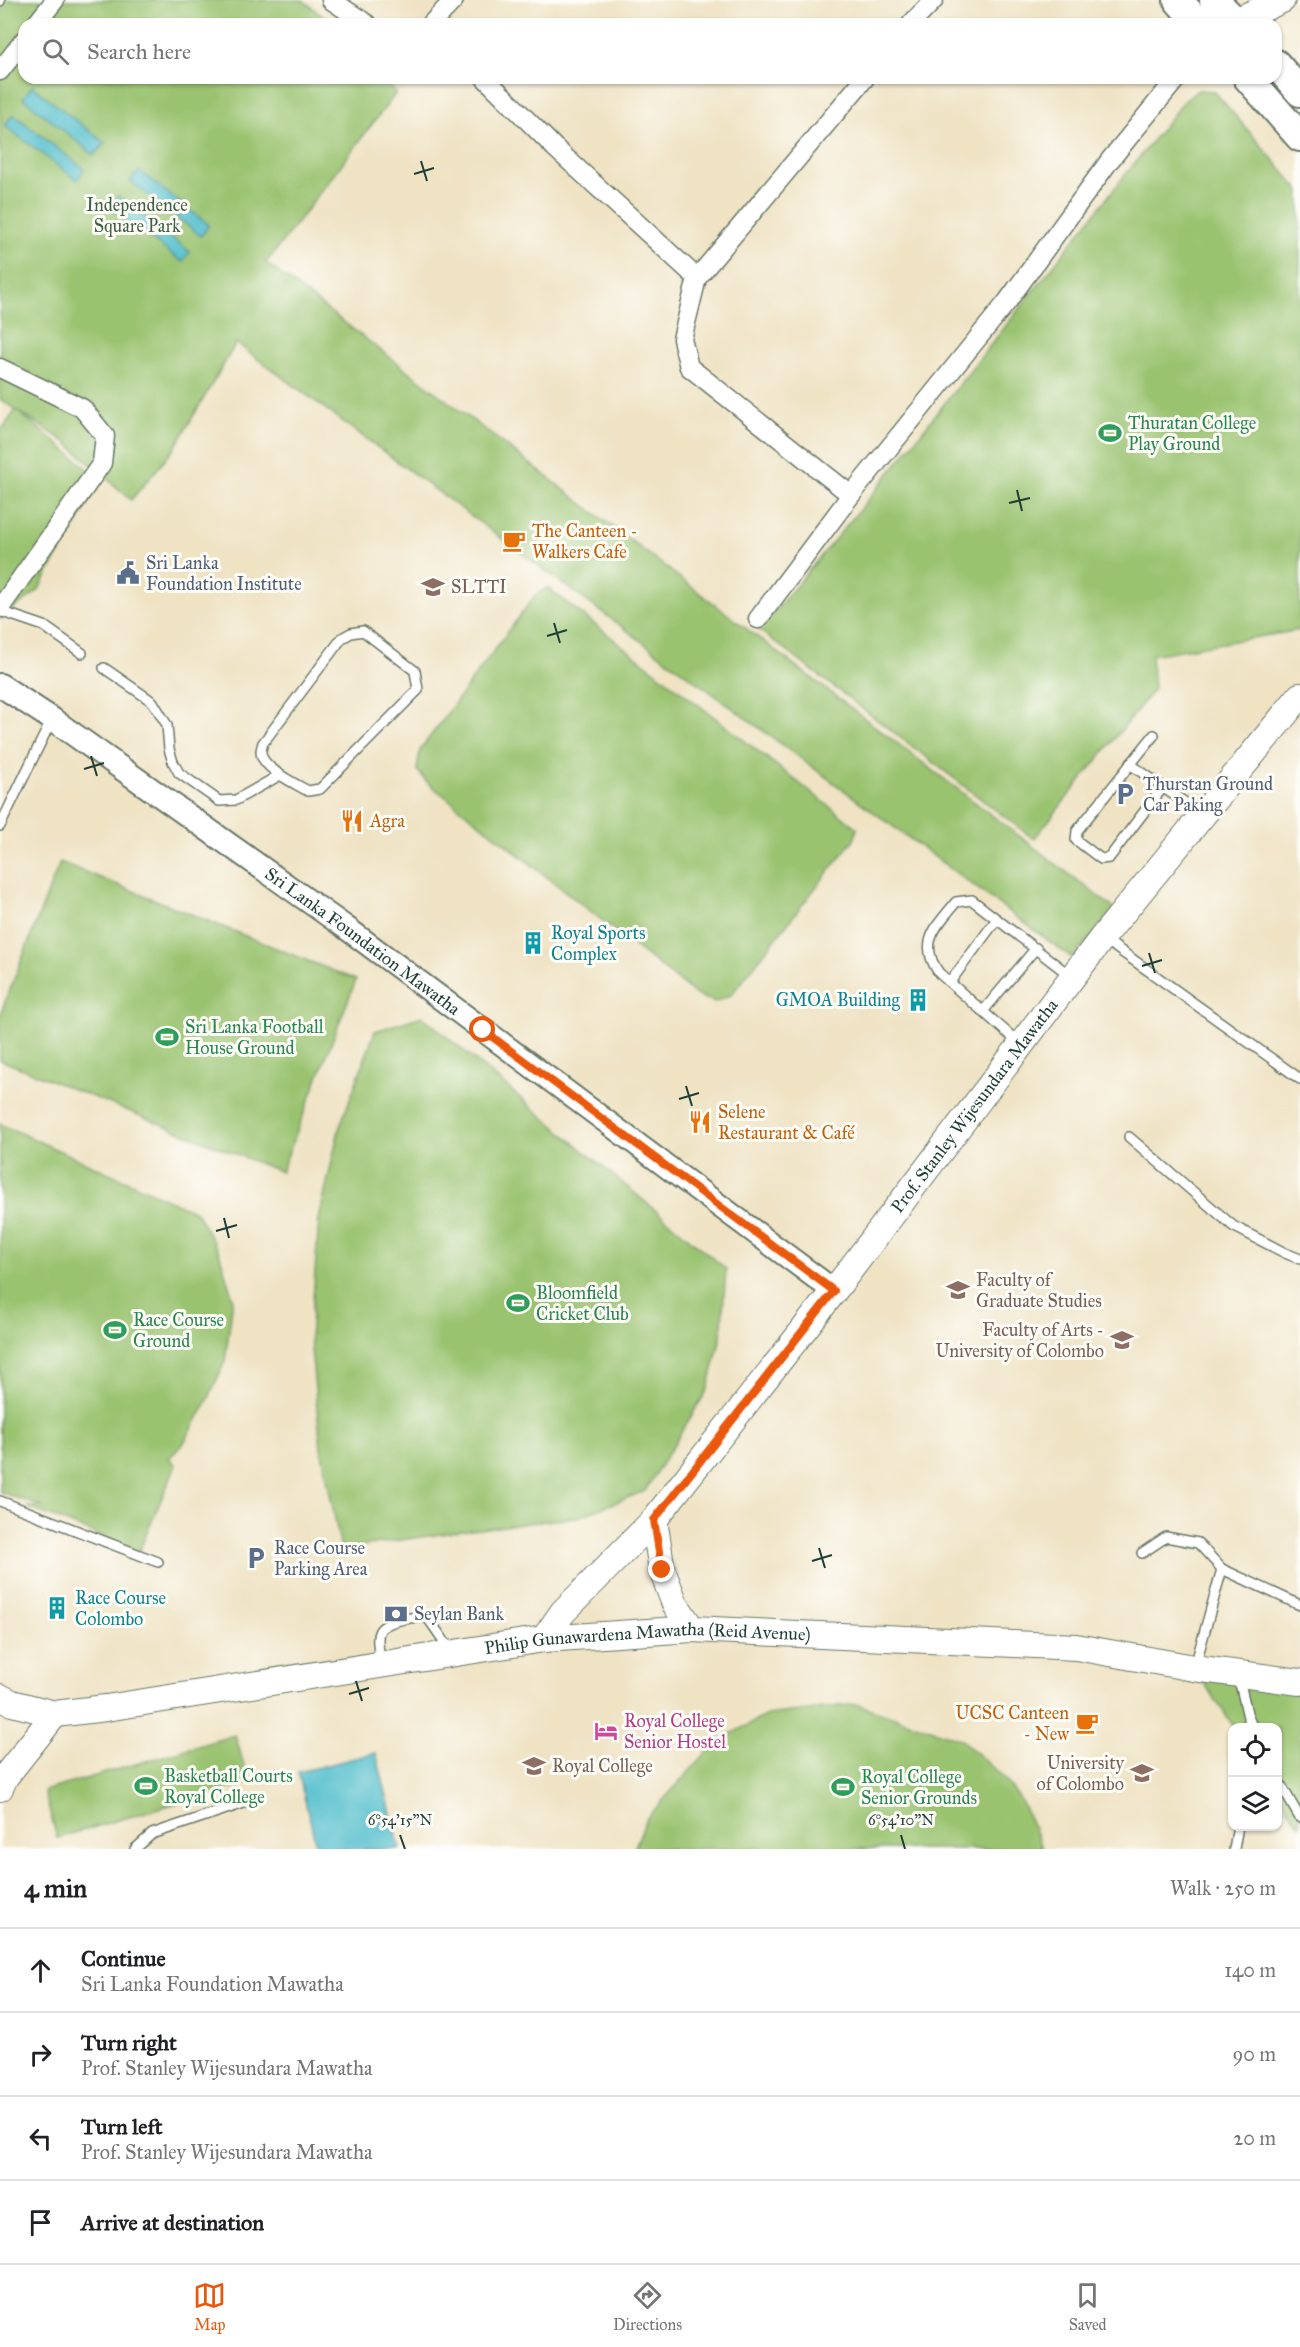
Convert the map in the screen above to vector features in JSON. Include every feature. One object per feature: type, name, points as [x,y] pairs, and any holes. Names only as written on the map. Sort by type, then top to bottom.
[{"type":"main road","points":[[1178,0],[1194,18]]},
{"type":"main road","points":[[1214,0],[1230,18]]},
{"type":"main road","points":[[1244,18],[1282,0]]},
{"type":"main road","points":[[1282,71],[1300,92]]},
{"type":"main road","points":[[1253,84],[1300,137]]},
{"type":"main road","name":"Prof. Stanley Wijesundara Mawatha","points":[[544,1639],[563,1612],[654,1520],[834,1291],[1102,938],[1300,696]]},
{"type":"main road","points":[[654,1520],[662,1570],[675,1604],[692,1629]]},
{"type":"main road","name":"Philip Gunawardena Mawatha (Reid Avenue)","points":[[0,1697],[55,1714],[106,1708],[544,1639],[692,1629],[1076,1647],[1194,1668],[1300,1682]]},
{"type":"main road","points":[[0,1788],[5,1777],[55,1714]]},
{"type":"street","points":[[41,18],[55,0]]},
{"type":"street","points":[[331,0],[358,18]]},
{"type":"street","points":[[437,18],[454,0]]},
{"type":"street","points":[[916,18],[934,0]]},
{"type":"street","points":[[0,71],[18,48]]},
{"type":"street","points":[[491,84],[555,148],[697,278]]},
{"type":"street","points":[[851,495],[689,367],[682,339],[697,278],[860,84]]},
{"type":"street","points":[[758,620],[851,495],[1007,302],[1110,160],[1172,84]]},
{"type":"street","points":[[0,368],[82,408],[105,436],[102,463],[0,609]]},
{"type":"street","name":"Sri Lanka Foundation Mawatha","points":[[0,685],[52,719],[345,927],[834,1291]]},
{"type":"lane","points":[[0,609],[44,626],[82,653]]},
{"type":"lane","points":[[363,632],[415,671],[418,690],[320,789],[308,791],[280,775],[264,761],[261,753],[263,743],[342,638],[351,633],[363,632]]},
{"type":"lane","points":[[104,668],[153,702],[167,725],[172,762],[179,773],[219,801],[236,800],[280,775]]},
{"type":"lane","points":[[0,826],[52,719]]},
{"type":"lane","points":[[1154,735],[1077,831],[1077,840],[1101,859],[1109,858],[1162,787]]},
{"type":"lane","points":[[1130,764],[1203,815]]},
{"type":"lane","points":[[1021,1045],[933,964],[929,952],[931,933],[956,902],[972,900],[1072,978]]},
{"type":"lane","points":[[950,982],[997,919]]},
{"type":"lane","points":[[1102,938],[1300,1079]]},
{"type":"lane","points":[[984,1010],[1036,948]]},
{"type":"lane","points":[[1129,1137],[1233,1226],[1285,1253],[1300,1258]]},
{"type":"lane","points":[[0,1501],[158,1562]]},
{"type":"lane","points":[[1142,1553],[1167,1538],[1198,1543],[1222,1569],[1300,1605]]},
{"type":"lane","points":[[1194,1668],[1222,1569]]},
{"type":"lane","points":[[381,1665],[378,1637],[381,1627],[385,1624],[418,1617],[428,1618],[453,1654]]},
{"type":"lane","points":[[1238,1674],[1251,1723]]},
{"type":"lane","points":[[1248,1717],[1248,1723]]},
{"type":"lane","points":[[1282,1787],[1300,1818]]},
{"type":"lane","points":[[135,1849],[152,1834],[247,1802]]},
{"type":"lane","points":[[1234,1849],[1237,1831]]},
{"type":"green space","name":"Independence Square Park","points":[[0,0],[303,0],[325,18],[18,18],[18,84],[388,84],[396,93],[266,263],[1115,909],[1072,958],[236,343],[174,449],[131,500],[66,442],[0,399]]},
{"type":"green space","name":"Thuratan College Play Ground","points":[[1198,90],[1214,91],[1300,191],[1300,630],[1151,655],[1154,689],[1034,839],[759,630],[872,495],[1183,102]]},
{"type":"green space","points":[[16,410],[102,480],[38,591],[0,619],[0,432]]},
{"type":"green space","points":[[548,588],[857,828],[855,838],[731,995],[715,1002],[698,996],[428,783],[417,770],[420,750],[536,594]]},
{"type":"green space","name":"Sri Lanka Football House Ground","points":[[60,862],[356,980],[281,1172],[0,1060],[0,1015]]},
{"type":"green space","name":"Bloomfield Cricket Club","points":[[422,1016],[726,1269],[721,1337],[708,1389],[645,1491],[578,1517],[341,1549],[321,1448],[310,1339],[319,1219],[339,1129],[375,1031]]},
{"type":"green space","name":"Race Course Ground","points":[[0,1124],[196,1212],[219,1252],[233,1299],[225,1361],[208,1400],[183,1444],[169,1458],[176,1465],[139,1551],[27,1507],[43,1507],[0,1492]]},
{"type":"green space","points":[[1194,1668],[1300,1682],[1300,1826],[1282,1799],[1282,1723],[1231,1723]]},
{"type":"green space","name":"Royal College Senior Grounds","points":[[856,1704],[960,1739],[1002,1776],[1020,1799],[1043,1849],[634,1849],[647,1818],[717,1741],[767,1715]]},
{"type":"green space","name":"Basketball Courts Royal College","points":[[235,1735],[249,1782],[57,1838],[44,1791]]},
{"type":"water","points":[[32,86],[105,143],[94,155],[23,98]]},
{"type":"water","points":[[13,114],[84,169],[77,180],[5,126]]},
{"type":"water","points":[[139,171],[209,225],[201,236],[130,181]]},
{"type":"water","points":[[118,196],[190,252],[182,262],[110,208]]},
{"type":"water","points":[[376,1753],[400,1849],[317,1849],[298,1772]]},
{"type":"place","name":"Thuratan College Play Ground","points":[[1110,433]]},
{"type":"place","name":"The Canteen - Walkers Cafe","points":[[514,541]]},
{"type":"place","name":"Sri Lanka Foundation Institute","points":[[128,573]]},
{"type":"place","name":"SLTTI","points":[[433,587]]},
{"type":"place","name":"Thurstan Ground Car Paking","points":[[1125,794]]},
{"type":"place","name":"Agra","points":[[352,821]]},
{"type":"place","name":"Royal Sports Complex","points":[[533,943]]},
{"type":"place","name":"GMOA Building","points":[[918,1000]]},
{"type":"place","name":"Sri Lanka Football House Ground","points":[[167,1037]]},
{"type":"place","name":"Selene Restaurant & Café","points":[[700,1122]]},
{"type":"place","name":"Faculty of Graduate Studies","points":[[958,1290]]},
{"type":"place","name":"Bloomfield Cricket Club","points":[[518,1303]]},
{"type":"place","name":"Race Course Ground","points":[[115,1330]]},
{"type":"place","name":"Faculty of Arts - University of Colombo","points":[[1122,1340]]},
{"type":"place","name":"Race Course Parking Area","points":[[256,1558]]},
{"type":"place","name":"Race Course Colombo","points":[[57,1608]]},
{"type":"place","name":"Seylan Bank","points":[[396,1614]]},
{"type":"place","name":"UCSC Canteen - New","points":[[1087,1723]]},
{"type":"place","name":"Royal College Senior Hostel","points":[[606,1731]]},
{"type":"place","name":"Royal College","points":[[534,1766]]},
{"type":"place","name":"University of Colombo","points":[[1142,1773]]},
{"type":"place","name":"Basketball Courts Royal College","points":[[146,1786]]},
{"type":"place","name":"Royal College Senior Grounds","points":[[843,1787]]},
{"type":"route","points":[[483,1030],[834,1291],[654,1520],[662,1570]]}]
